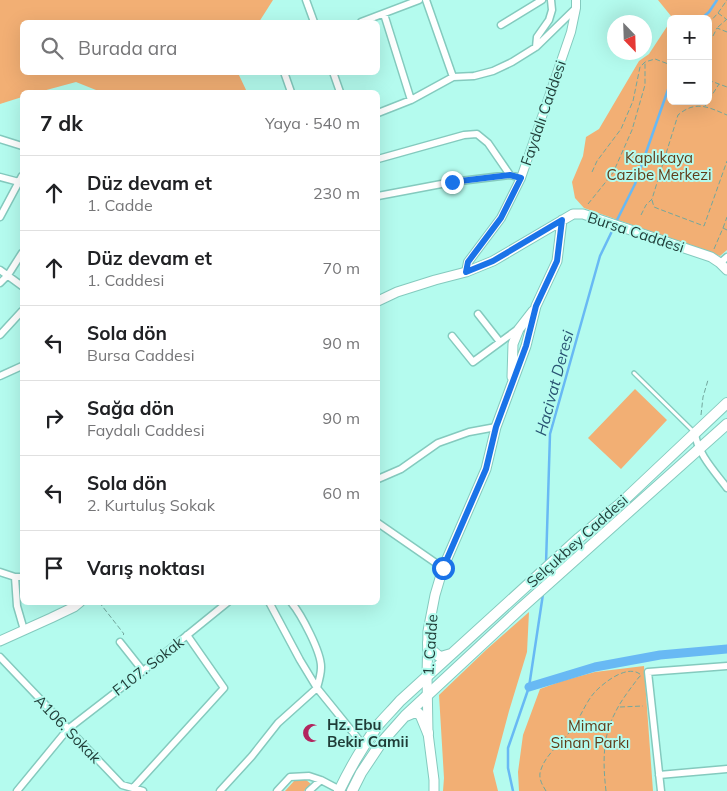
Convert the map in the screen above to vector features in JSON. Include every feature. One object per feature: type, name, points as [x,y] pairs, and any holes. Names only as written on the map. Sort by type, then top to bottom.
[{"type":"main road","name":"Bursa Caddesi","points":[[380,300],[405,290],[466,272],[493,261],[573,214],[583,214],[723,260],[727,270]]},
{"type":"main road","points":[[512,384],[513,344],[519,329],[536,306],[557,261],[562,220]]},
{"type":"main road","name":"1. Cadde","points":[[434,791],[428,734],[427,677],[428,631],[435,595],[443,568],[486,469],[496,427],[526,346],[536,306]]},
{"type":"main road","name":"Selçukbey Caddesi","points":[[340,790],[364,746],[400,701],[620,503],[727,403]]},
{"type":"main road","name":"Selçukbey Caddesi","points":[[352,791],[361,773],[381,743],[405,716],[520,609],[727,424]]},
{"type":"main road","points":[[620,503],[626,515]]},
{"type":"main road","points":[[0,641],[76,605]]},
{"type":"main road","points":[[428,644],[433,652],[442,658],[458,649]]},
{"type":"main road","points":[[405,716],[418,713],[428,734]]},
{"type":"street","points":[[306,0],[313,20]]},
{"type":"street","points":[[367,20],[419,0]]},
{"type":"street","points":[[426,0],[453,78]]},
{"type":"street","points":[[501,25],[542,0]]},
{"type":"street","points":[[536,47],[537,37],[550,20],[551,0]]},
{"type":"street","points":[[380,111],[411,100],[453,78],[474,76],[493,71],[512,62],[536,47],[576,4]]},
{"type":"street","name":"Faydalı Caddesi","points":[[466,272],[468,262],[501,218],[521,178],[571,32],[576,4]]},
{"type":"street","points":[[384,14],[411,100]]},
{"type":"street","points":[[285,75],[291,90]]},
{"type":"street","points":[[334,75],[339,90]]},
{"type":"street","points":[[380,158],[464,135],[478,134],[488,143],[510,175]]},
{"type":"street","points":[[0,139],[20,145]]},
{"type":"street","points":[[380,196],[452,182],[510,175],[521,178]]},
{"type":"street","points":[[0,176],[20,179]]},
{"type":"street","points":[[0,217],[20,181]]},
{"type":"street","points":[[0,283],[8,275],[20,256]]},
{"type":"street","points":[[0,270],[20,284]]},
{"type":"street","points":[[0,335],[20,313]]},
{"type":"street","points":[[478,314],[500,342]]},
{"type":"street","points":[[452,336],[473,362],[519,329]]},
{"type":"street","points":[[0,376],[20,367]]},
{"type":"street","points":[[380,478],[402,469],[438,443],[470,432],[496,427]]},
{"type":"street","points":[[697,431],[696,442],[699,449],[727,488]]},
{"type":"street","points":[[380,524],[443,568]]},
{"type":"street","points":[[0,572],[20,577]]},
{"type":"street","points":[[15,577],[17,606],[24,630]]},
{"type":"street","name":"F107. Sokak","points":[[17,791],[68,729],[224,605]]},
{"type":"street","points":[[271,605],[317,688],[364,746]]},
{"type":"street","points":[[220,791],[252,756],[278,723],[317,688],[322,666],[315,644],[293,605]]},
{"type":"street","points":[[133,788],[224,688],[188,635]]},
{"type":"street","points":[[120,642],[143,671]]},
{"type":"street","name":"A106. Sokak","points":[[0,657],[121,788],[133,788],[143,791]]},
{"type":"street","points":[[661,791],[648,672],[727,666]]},
{"type":"street","points":[[659,775],[727,769]]},
{"type":"street","points":[[277,791],[290,777],[309,776],[340,790]]},
{"type":"street","points":[[309,791],[321,780]]},
{"type":"lane","points":[[634,373],[697,431]]},
{"type":"path","points":[[712,20],[727,0]]},
{"type":"path","points":[[713,36],[717,28],[727,20],[718,13]]},
{"type":"path","points":[[717,28],[727,32]]},
{"type":"path","points":[[592,172],[597,161],[621,129],[633,101],[640,66],[645,62],[655,59],[667,64]]},
{"type":"path","points":[[588,204],[613,173],[632,130],[645,84],[645,62]]},
{"type":"path","points":[[712,81],[727,87]]},
{"type":"path","points":[[705,106],[719,84]]},
{"type":"path","points":[[642,215],[646,205],[652,199],[678,115],[686,109],[705,106],[727,115]]},
{"type":"path","points":[[652,199],[654,207],[659,210],[704,226],[727,161]]},
{"type":"path","points":[[711,257],[727,217]]},
{"type":"path","points":[[723,228],[727,230]]},
{"type":"path","points":[[697,431],[702,397],[708,380]]},
{"type":"path","points":[[101,605],[124,634]]},
{"type":"path","points":[[546,791],[541,784],[540,778],[545,761],[574,726],[594,693],[612,677],[625,672],[638,672],[641,675]]},
{"type":"path","points":[[606,791],[604,752],[607,733],[618,707],[639,676],[648,672]]},
{"type":"path","points":[[618,707],[652,706]]},
{"type":"green space","points":[[0,0],[273,0],[260,20],[20,20],[20,75],[239,75],[246,90],[96,90],[76,82],[46,90],[20,90],[20,98],[0,104]]},
{"type":"green space","name":"Kaplıkaya Cazibe Merkezi","points":[[658,0],[727,0],[727,250],[720,256],[584,208],[575,198],[572,182],[583,156],[586,137],[599,129],[639,61],[652,60],[652,49],[667,27],[667,105],[712,105],[712,15],[670,15]]},
{"type":"green space","points":[[635,389],[667,420],[621,469],[588,438]]},
{"type":"green space","points":[[529,612],[527,652],[493,771],[498,791],[443,791],[444,778],[439,695]]},
{"type":"green space","name":"Mimar Sinan Parkı","points":[[644,666],[653,791],[519,791],[518,772],[523,735],[540,689],[595,672]]},
{"type":"green space","points":[[305,779],[311,784],[304,791],[285,791],[295,780]]},
{"type":"waterway","name":"Hacivat Deresi","points":[[706,15],[717,0]]},
{"type":"waterway","name":"Hacivat Deresi","points":[[616,222],[635,184],[667,92]]},
{"type":"waterway","name":"Hacivat Deresi","points":[[546,564],[550,434],[600,256],[614,227]]},
{"type":"waterway","name":"Hacivat Deresi","points":[[513,791],[508,768],[508,748],[529,687],[543,594]]},
{"type":"waterway","points":[[529,687],[595,667],[660,655],[727,649]]},
{"type":"place","name":"Hz. Ebu Bekir Camii","points":[[312,733]]},
{"type":"route","points":[[443,568],[486,469],[496,427],[526,346],[536,306],[557,261],[562,220],[493,261],[466,272],[468,262],[501,218],[521,178],[510,175],[452,182]]}]
